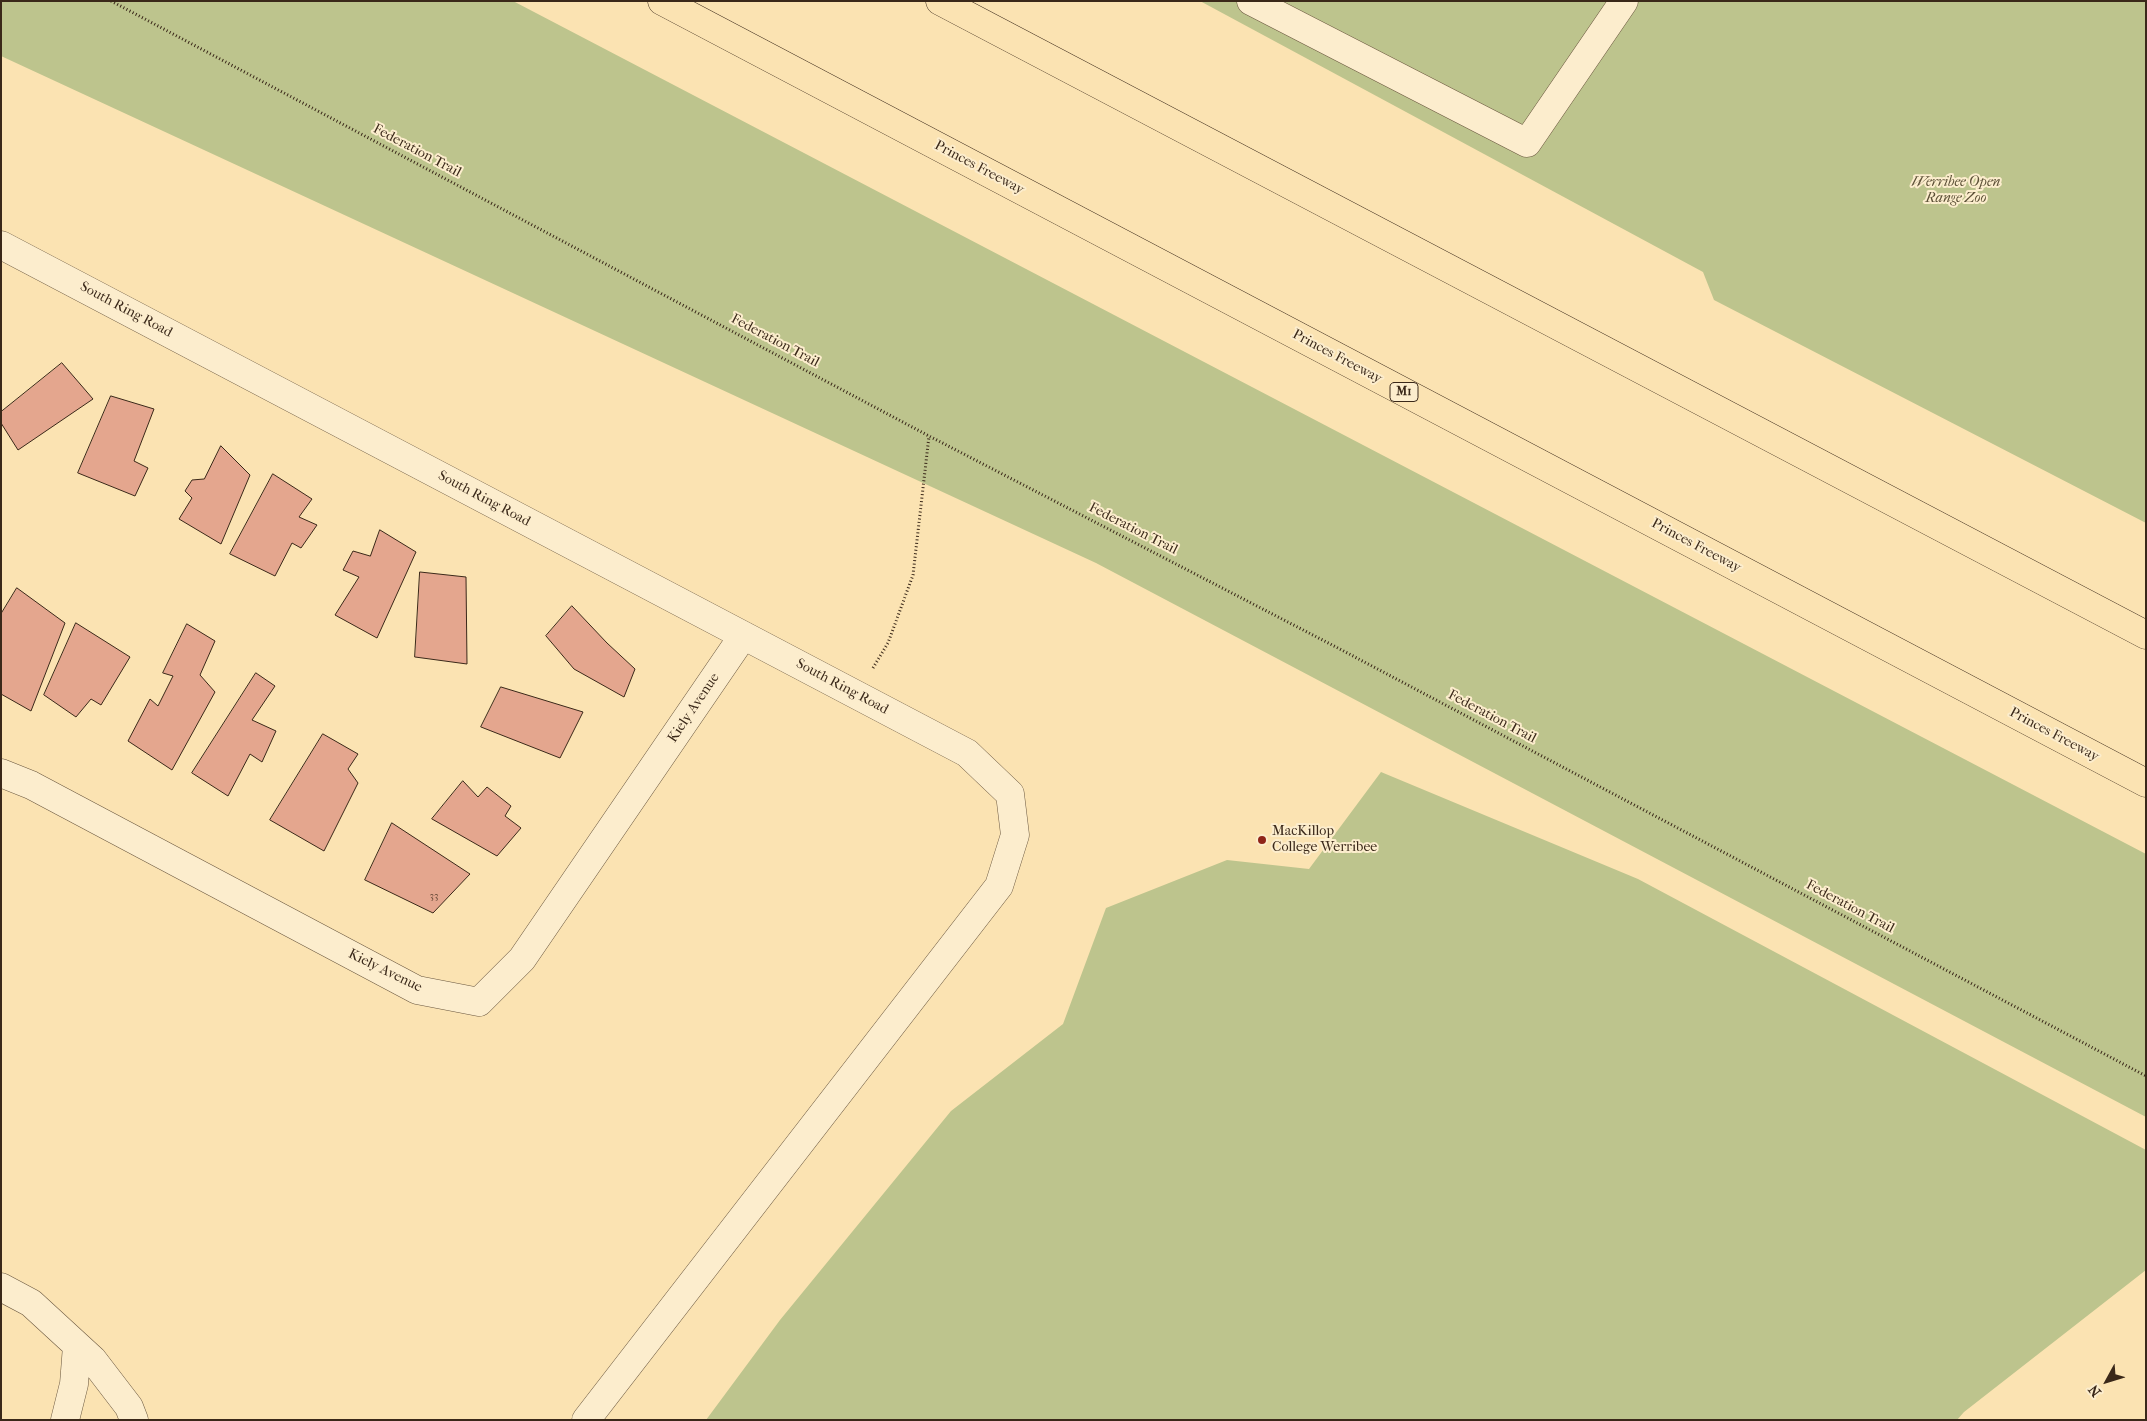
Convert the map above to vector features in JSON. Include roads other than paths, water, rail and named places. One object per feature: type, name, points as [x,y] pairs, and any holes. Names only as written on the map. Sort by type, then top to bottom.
[{"type":"highway","name":"Princes Freeway","points":[[662,1],[2146,783]]},
{"type":"highway","points":[[940,1],[2146,635]]},
{"type":"street","points":[[1251,1],[1527,143],[1624,1]]},
{"type":"street","name":"South Ring Road","points":[[1,245],[967,753],[1010,794],[1015,835],[999,886],[586,1420]]},
{"type":"street","name":"Kiely Avenue","points":[[1,773],[39,789],[417,990],[479,1002],[522,959],[743,636]]},
{"type":"street","points":[[1,1287],[32,1303],[93,1360],[129,1407],[134,1420]]},
{"type":"street","points":[[65,1420],[74,1384],[77,1346]]},
{"type":"place","name":"MacKillop College Werribee","points":[[1262,840]]},
{"type":"park label","name":"Werribee Open Range Zoo","points":[[1956,192]]}]
